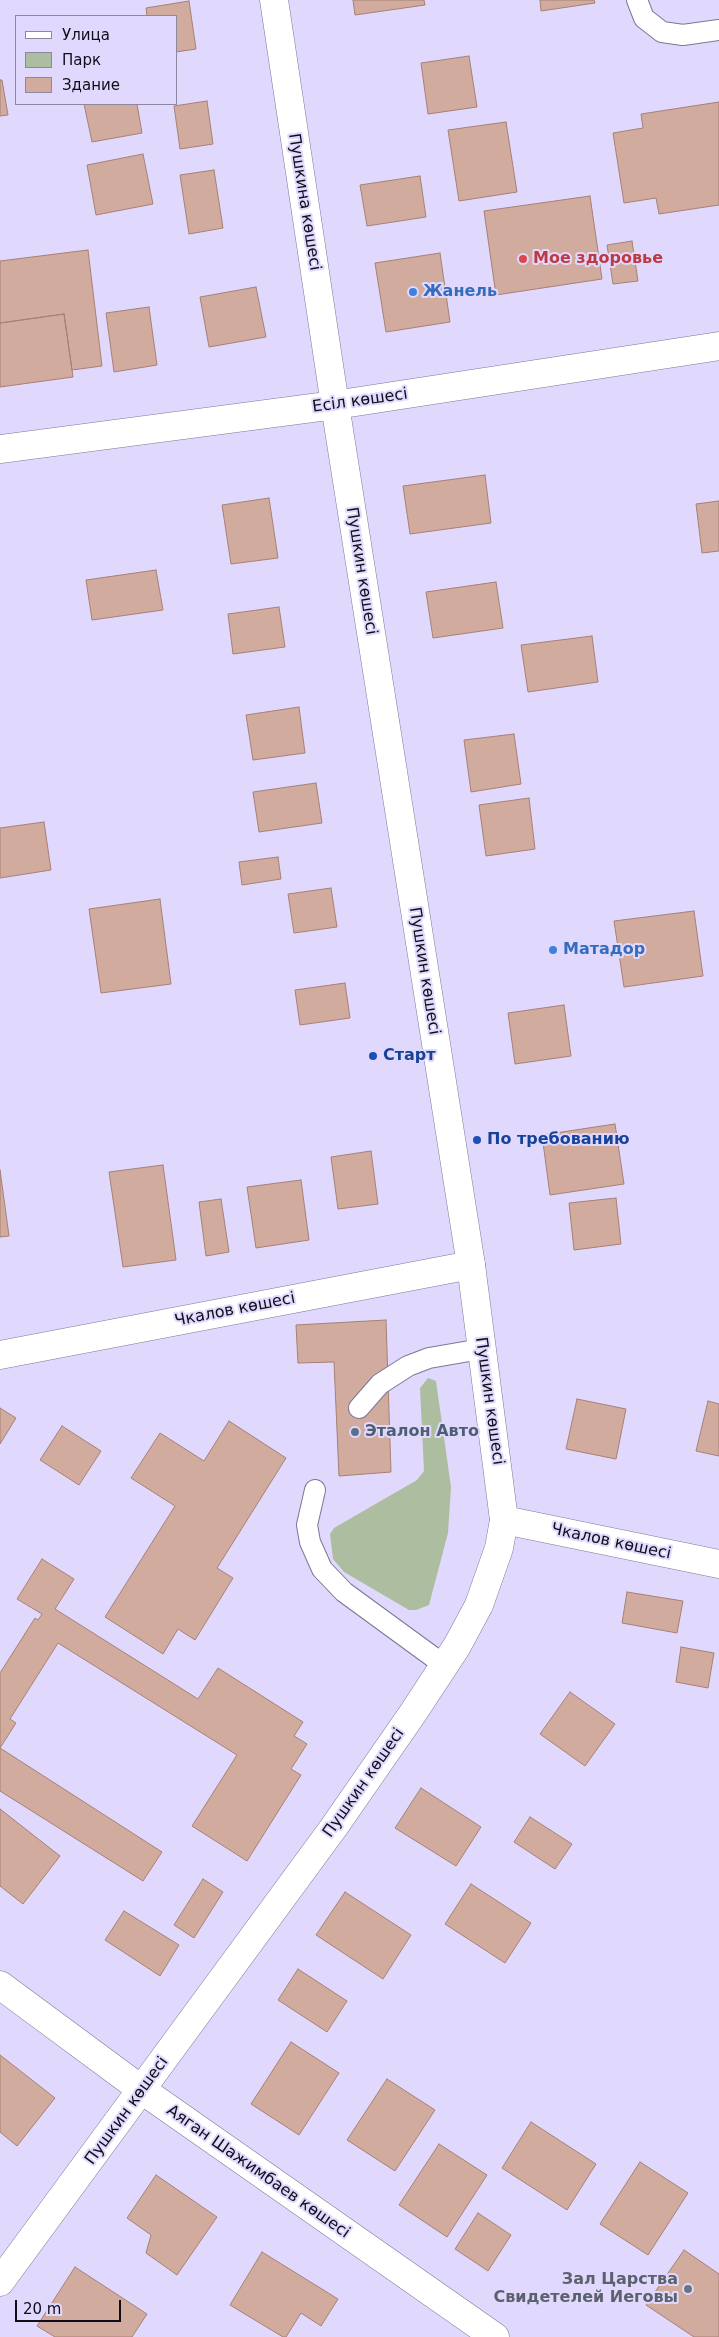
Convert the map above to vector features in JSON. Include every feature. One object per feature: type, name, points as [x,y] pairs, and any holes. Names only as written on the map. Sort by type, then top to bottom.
[{"type":"street","name":"Пушкина көшесі","points":[[274,0],[335,405]]},
{"type":"street","name":"Есіл көшесі","points":[[0,449],[335,405],[719,346]]},
{"type":"street","name":"Пушкин көшесі","points":[[0,2282],[334,1827],[444,1665],[468,1626],[491,1577],[504,1520],[471,1265],[335,405]]},
{"type":"street","name":"Чкалов көшесі","points":[[0,1354],[471,1265]]},
{"type":"street","name":"Чкалов көшесі","points":[[504,1520],[719,1564]]},
{"type":"street","name":"Аяган Шажимбаев көшесі","points":[[0,1985],[142,2090],[495,2337]]},
{"type":"lane","points":[[637,0],[644,18],[662,32],[683,35],[719,30]]},
{"type":"lane","points":[[359,1408],[380,1384],[408,1366],[429,1358],[481,1349]]},
{"type":"lane","points":[[315,1490],[306,1525],[310,1542],[322,1569],[344,1592],[444,1665]]},
{"type":"green space","points":[[428,1378],[436,1381],[451,1487],[448,1533],[429,1605],[416,1610],[409,1610],[344,1572],[333,1559],[330,1534],[334,1528],[417,1480],[424,1471],[420,1388]]},
{"type":"building","points":[[353,0],[424,0],[425,5],[355,15]]},
{"type":"building","points":[[540,0],[594,0],[595,3],[541,11]]},
{"type":"building","points":[[189,1],[196,49],[178,52],[178,15],[147,15],[146,8]]},
{"type":"building","points":[[469,56],[477,107],[428,114],[421,63]]},
{"type":"building","points":[[0,80],[2,80],[8,115],[0,116]]},
{"type":"building","points":[[207,101],[213,144],[180,149],[174,106]]},
{"type":"building","points":[[719,102],[719,205],[659,214],[656,198],[624,203],[613,133],[643,128],[641,114]]},
{"type":"building","points":[[84,105],[137,105],[142,133],[92,142]]},
{"type":"building","points":[[506,122],[517,192],[459,201],[448,130]]},
{"type":"building","points":[[143,154],[153,204],[96,215],[87,165]]},
{"type":"building","points":[[214,170],[223,228],[189,234],[180,175]]},
{"type":"building","points":[[420,176],[426,217],[367,226],[360,185]]},
{"type":"building","points":[[590,196],[602,279],[496,295],[484,211]]},
{"type":"building","points":[[632,241],[638,281],[613,284],[607,245]]},
{"type":"building","points":[[88,250],[102,366],[72,370],[64,314],[0,323],[0,261]]},
{"type":"building","name":"Жанель","points":[[440,253],[450,322],[386,332],[375,263]]},
{"type":"building","points":[[256,287],[266,337],[209,347],[200,297]]},
{"type":"building","points":[[149,307],[157,365],[114,372],[106,313]]},
{"type":"building","points":[[64,314],[73,377],[0,387],[0,323]]},
{"type":"building","points":[[485,475],[491,523],[410,534],[403,486]]},
{"type":"building","points":[[269,498],[278,558],[231,564],[222,505]]},
{"type":"building","points":[[719,501],[719,551],[702,553],[696,504]]},
{"type":"building","points":[[156,570],[163,610],[92,620],[86,580]]},
{"type":"building","points":[[496,582],[503,628],[433,638],[426,592]]},
{"type":"building","points":[[279,607],[285,647],[233,654],[228,614]]},
{"type":"building","points":[[592,636],[598,682],[528,692],[521,645]]},
{"type":"building","points":[[299,707],[305,753],[253,760],[246,715]]},
{"type":"building","points":[[514,734],[521,784],[471,792],[464,740]]},
{"type":"building","points":[[316,783],[322,823],[259,832],[253,792]]},
{"type":"building","points":[[529,798],[535,849],[486,856],[479,805]]},
{"type":"building","points":[[44,822],[51,870],[0,878],[0,828]]},
{"type":"building","points":[[278,857],[281,879],[242,885],[239,862]]},
{"type":"building","points":[[331,888],[337,927],[294,933],[288,894]]},
{"type":"building","points":[[160,899],[171,984],[101,993],[89,909]]},
{"type":"building","points":[[694,911],[703,976],[624,987],[614,921]]},
{"type":"building","points":[[345,983],[350,1018],[300,1025],[295,990]]},
{"type":"building","points":[[564,1005],[571,1056],[515,1064],[508,1013]]},
{"type":"building","points":[[615,1124],[624,1184],[550,1195],[542,1135]]},
{"type":"building","points":[[371,1151],[378,1204],[338,1209],[331,1157]]},
{"type":"building","points":[[163,1165],[176,1260],[123,1267],[109,1172]]},
{"type":"building","points":[[0,1170],[9,1236],[0,1237]]},
{"type":"building","points":[[301,1180],[309,1240],[256,1248],[247,1187]]},
{"type":"building","points":[[616,1198],[621,1244],[574,1250],[569,1203]]},
{"type":"building","points":[[221,1199],[229,1252],[206,1256],[199,1202]]},
{"type":"building","points":[[386,1320],[391,1472],[339,1476],[334,1362],[298,1363],[296,1325]]},
{"type":"building","points":[[577,1399],[626,1409],[616,1459],[566,1449]]},
{"type":"building","points":[[708,1401],[719,1404],[719,1456],[696,1451]]},
{"type":"building","points":[[0,1408],[16,1418],[0,1444]]},
{"type":"building","points":[[229,1421],[286,1458],[217,1568],[233,1578],[195,1640],[178,1629],[163,1654],[105,1617],[175,1506],[131,1478],[160,1433],[204,1461]]},
{"type":"building","points":[[62,1426],[101,1451],[79,1485],[40,1460]]},
{"type":"building","points":[[42,1559],[74,1579],[55,1609],[198,1699],[218,1668],[303,1722],[294,1736],[307,1744],[291,1769],[301,1775],[247,1861],[192,1826],[237,1755],[58,1643],[10,1719],[16,1723],[0,1748],[0,1673],[35,1618],[38,1620],[42,1614],[17,1599]]},
{"type":"building","points":[[627,1592],[683,1601],[677,1633],[622,1623]]},
{"type":"building","points":[[681,1647],[714,1653],[708,1688],[676,1682]]},
{"type":"building","points":[[570,1692],[615,1724],[585,1766],[540,1734]]},
{"type":"building","points":[[0,1748],[162,1852],[143,1881],[0,1791]]},
{"type":"building","points":[[421,1788],[481,1827],[456,1866],[395,1828]]},
{"type":"building","points":[[0,1809],[60,1856],[23,1904],[0,1886]]},
{"type":"building","points":[[530,1817],[572,1844],[555,1869],[514,1842]]},
{"type":"building","points":[[203,1879],[223,1892],[194,1938],[174,1925]]},
{"type":"building","points":[[471,1884],[531,1923],[505,1963],[445,1924]]},
{"type":"building","points":[[345,1892],[411,1935],[383,1979],[316,1935]]},
{"type":"building","points":[[124,1911],[179,1945],[160,1976],[105,1940]]},
{"type":"building","points":[[298,1969],[347,2001],[327,2032],[278,2000]]},
{"type":"building","points":[[291,2042],[339,2073],[299,2135],[251,2104]]},
{"type":"building","points":[[0,2055],[55,2098],[17,2146],[0,2132]]},
{"type":"building","points":[[387,2079],[435,2110],[395,2171],[347,2140]]},
{"type":"building","points":[[531,2122],[596,2164],[567,2210],[502,2168]]},
{"type":"building","points":[[439,2144],[487,2175],[447,2237],[399,2205]]},
{"type":"building","points":[[640,2162],[688,2193],[648,2255],[600,2224]]},
{"type":"building","points":[[156,2175],[217,2217],[177,2275],[146,2253],[151,2235],[127,2218]]},
{"type":"building","points":[[478,2213],[511,2235],[488,2271],[455,2249]]},
{"type":"building","name":"Зал Царства Свидетелей Иеговы","points":[[684,2250],[719,2274],[719,2337],[694,2337],[646,2305]]},
{"type":"building","points":[[262,2252],[338,2299],[321,2326],[301,2313],[286,2337],[283,2337],[230,2305]]},
{"type":"building","points":[[75,2267],[147,2314],[132,2337],[55,2337],[37,2326]]},
{"type":"place","name":"Мое здоровье","points":[[523,259]]},
{"type":"place","name":"Жанель","points":[[413,292]]},
{"type":"place","name":"Матадор","points":[[553,950]]},
{"type":"place","name":"Старт","points":[[373,1056]]},
{"type":"place","name":"По требованию","points":[[477,1140]]},
{"type":"place","name":"Эталон Авто","points":[[355,1432]]},
{"type":"place","name":"Зал Царства Свидетелей Иеговы","points":[[688,2289]]}]
